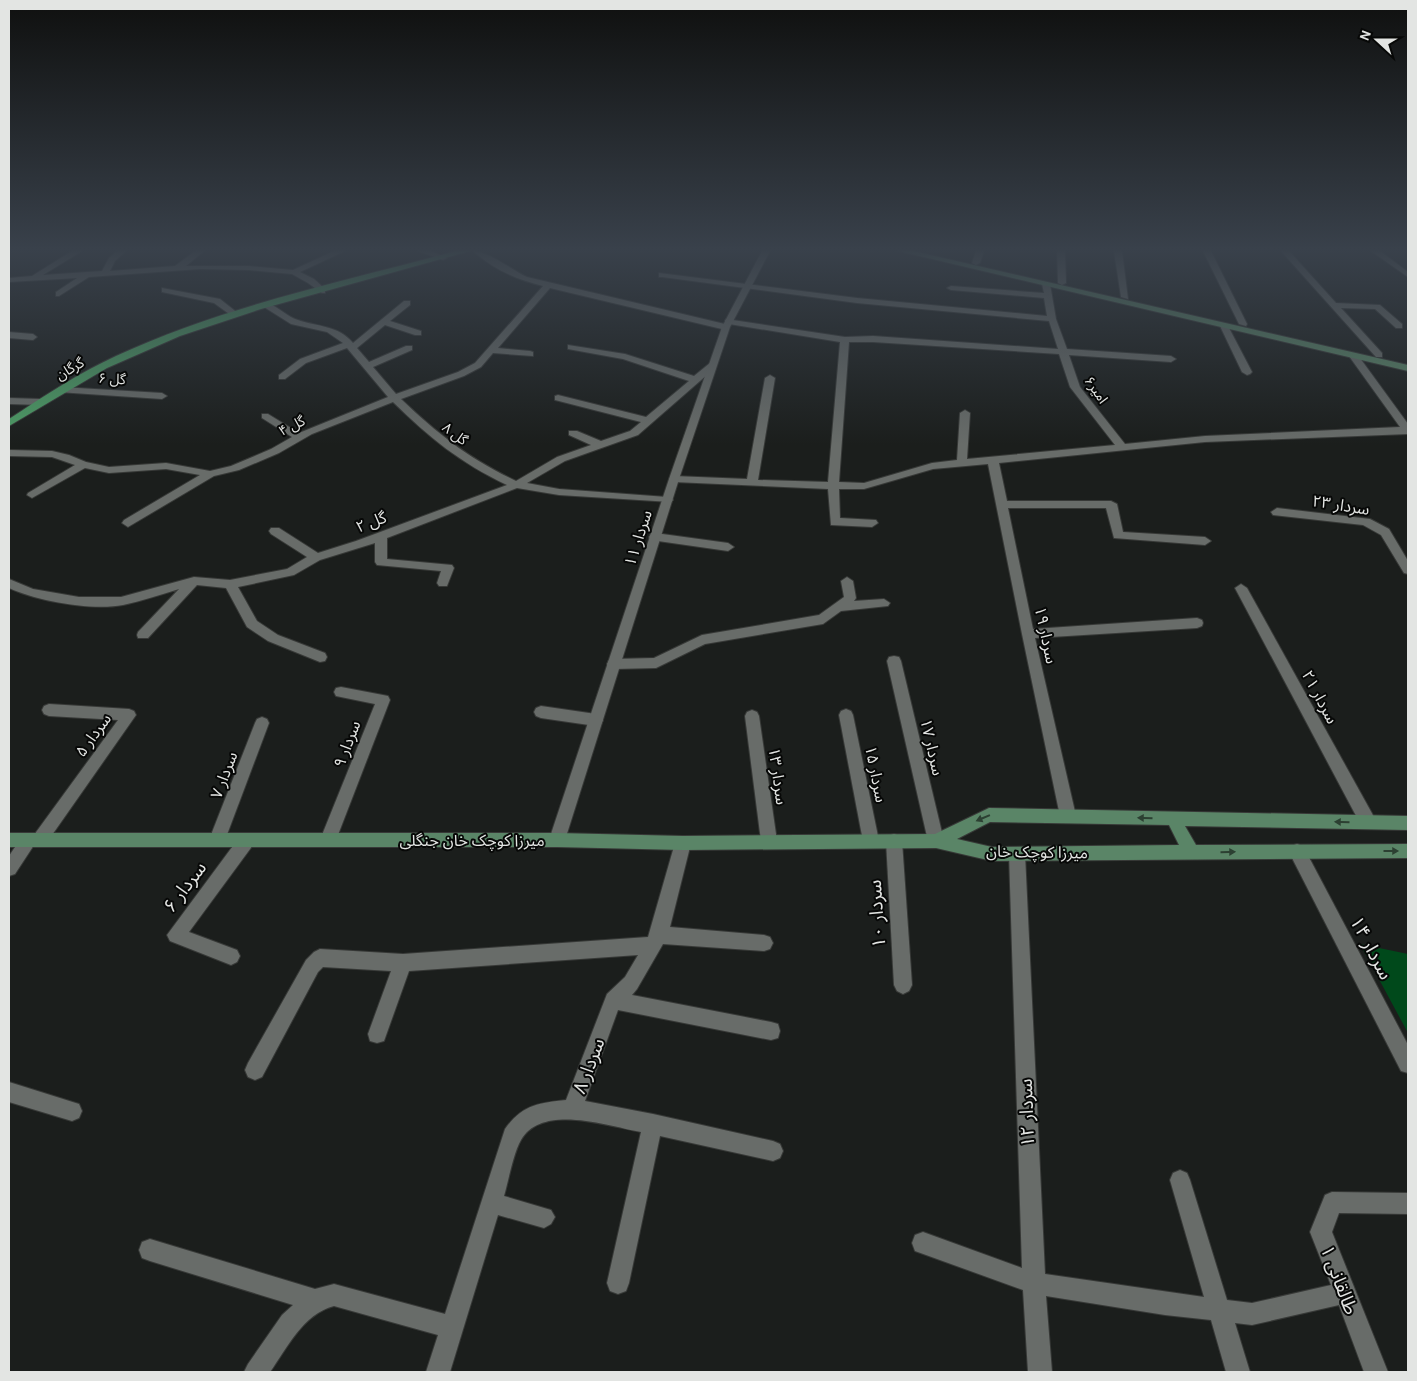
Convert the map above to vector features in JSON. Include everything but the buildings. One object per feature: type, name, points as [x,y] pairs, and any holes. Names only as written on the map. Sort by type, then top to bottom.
[{"type":"main road","name":"گرگان","points":[[9,423],[96,370],[135,351],[231,315]]},
{"type":"main road","points":[[1179,315],[1408,368]]},
{"type":"main road","points":[[1206,315],[1408,362]]},
{"type":"main road","name":"میرزا کوچک خان","points":[[936,841],[989,815],[1408,823]]},
{"type":"main road","points":[[1172,818],[1191,852]]},
{"type":"main road","name":"میرزا کوچک خان جنگلی","points":[[9,840],[557,840],[683,843],[936,841]]},
{"type":"main road","name":"میرزا کوچک خان","points":[[936,841],[992,854],[1408,851]]},
{"type":"street","name":"گل ۸","points":[[284,315],[294,322],[330,330],[344,338],[394,398],[433,435],[482,469],[516,485],[559,492],[668,500]]},
{"type":"street","points":[[282,377],[303,361],[350,346],[391,315]]},
{"type":"street","name":"گل ۴","points":[[9,453],[52,454],[65,457],[83,465],[110,470],[166,466],[210,474],[234,468],[299,438],[394,398],[461,374],[478,365],[522,315]]},
{"type":"street","points":[[689,315],[728,324],[845,340],[873,339],[1171,359]]},
{"type":"street","name":"سردار ۱۱","points":[[557,840],[674,479],[713,365],[732,315]]},
{"type":"street","points":[[1007,315],[1052,319]]},
{"type":"street","name":"امیر۶","points":[[1051,315],[1075,387],[1122,447]]},
{"type":"street","points":[[1239,315],[1243,324]]},
{"type":"street","points":[[1343,315],[1379,356]]},
{"type":"street","points":[[1387,315],[1399,326]]},
{"type":"street","points":[[383,322],[418,333]]},
{"type":"street","points":[[1224,326],[1247,372]]},
{"type":"street","points":[[9,336],[33,338]]},
{"type":"street","points":[[845,340],[833,486],[835,522],[872,523]]},
{"type":"street","points":[[571,347],[625,357],[696,380]]},
{"type":"street","points":[[367,366],[409,348]]},
{"type":"street","points":[[492,350],[530,354]]},
{"type":"street","points":[[1354,356],[1408,431]]},
{"type":"street","name":"گل ۲","points":[[9,582],[31,593],[79,601],[121,601],[194,581],[230,584],[290,572],[316,557],[381,536],[516,485],[560,459],[634,434],[713,365]]},
{"type":"street","points":[[752,483],[770,378]]},
{"type":"street","name":"گل ۶","points":[[61,390],[162,396]]},
{"type":"street","points":[[558,398],[649,420]]},
{"type":"street","points":[[9,401],[41,402]]},
{"type":"street","points":[[962,463],[965,412]]},
{"type":"street","points":[[265,416],[299,438]]},
{"type":"street","points":[[674,479],[864,486],[932,466],[1205,439],[1408,431]]},
{"type":"street","points":[[573,433],[600,445]]},
{"type":"street","name":"سردار ۱۹","points":[[993,460],[1028,634],[1068,816]]},
{"type":"street","points":[[32,495],[83,465]]},
{"type":"street","points":[[128,523],[210,474]]},
{"type":"street","points":[[1002,504],[1111,504],[1118,535],[1205,542]]},
{"type":"street","name":"سردار ۲۳","points":[[1277,512],[1366,522],[1385,532],[1408,570]]},
{"type":"street","points":[[275,531],[316,557]]},
{"type":"street","points":[[381,536],[381,562],[448,568],[443,583]]},
{"type":"street","points":[[655,537],[728,547]]},
{"type":"street","points":[[143,635],[194,581]]},
{"type":"street","points":[[614,664],[656,663],[702,640],[823,619],[850,598],[847,582]]},
{"type":"street","points":[[230,584],[252,624],[273,638],[320,657]]},
{"type":"street","name":"سردار ۲۱","points":[[1241,588],[1368,822]]},
{"type":"street","points":[[838,608],[884,603]]},
{"type":"street","points":[[1028,634],[1197,624]]},
{"type":"street","name":"سردار ۱۷","points":[[894,661],[936,841]]},
{"type":"street","name":"سردار ۹","points":[[328,840],[382,700],[341,692]]},
{"type":"street","name":"سردار ۵","points":[[34,840],[129,716],[48,710]]},
{"type":"street","points":[[542,712],[596,720]]},
{"type":"street","name":"سردار ۱۵","points":[[846,715],[871,841]]},
{"type":"street","name":"سردار ۱۳","points":[[752,716],[769,841]]},
{"type":"street","name":"سردار ۷","points":[[217,840],[262,723]]},
{"type":"street","points":[[9,869],[34,840]]},
{"type":"street","name":"سردار ۶","points":[[231,956],[176,935],[247,840]]},
{"type":"street","name":"سردار ۱۰","points":[[894,841],[903,985]]},
{"type":"street","name":"سردار ۸","points":[[438,1372],[512,1136],[521,1122],[533,1114],[572,1110],[614,1000],[631,982],[656,940],[683,843]]},
{"type":"street","name":"سردار ۱۴","points":[[1297,851],[1408,1064]]},
{"type":"street","name":"سردار ۱۲","points":[[1016,854],[1034,1282],[1040,1372]]},
{"type":"street","points":[[255,1070],[315,961],[320,958],[403,963],[656,940],[764,943]]},
{"type":"street","points":[[377,1034],[403,963]]},
{"type":"street","points":[[614,1000],[771,1031]]},
{"type":"street","points":[[9,1092],[72,1111]]},
{"type":"street","points":[[572,1110],[653,1124],[773,1151]]},
{"type":"street","points":[[618,1283],[653,1124]]},
{"type":"street","points":[[1180,1180],[1238,1372]]},
{"type":"street","name":"طالقانی ۱","points":[[1376,1372],[1321,1232],[1332,1202],[1408,1204]]},
{"type":"street","points":[[492,1203],[544,1217]]},
{"type":"street","points":[[923,1243],[1034,1282],[1165,1304],[1252,1314],[1344,1293]]},
{"type":"street","points":[[150,1250],[315,1300]]},
{"type":"street","points":[[256,1372],[290,1322],[315,1300],[334,1294],[453,1328]]},
{"type":"green space","points":[[1360,944],[1408,954],[1408,1033]]}]
